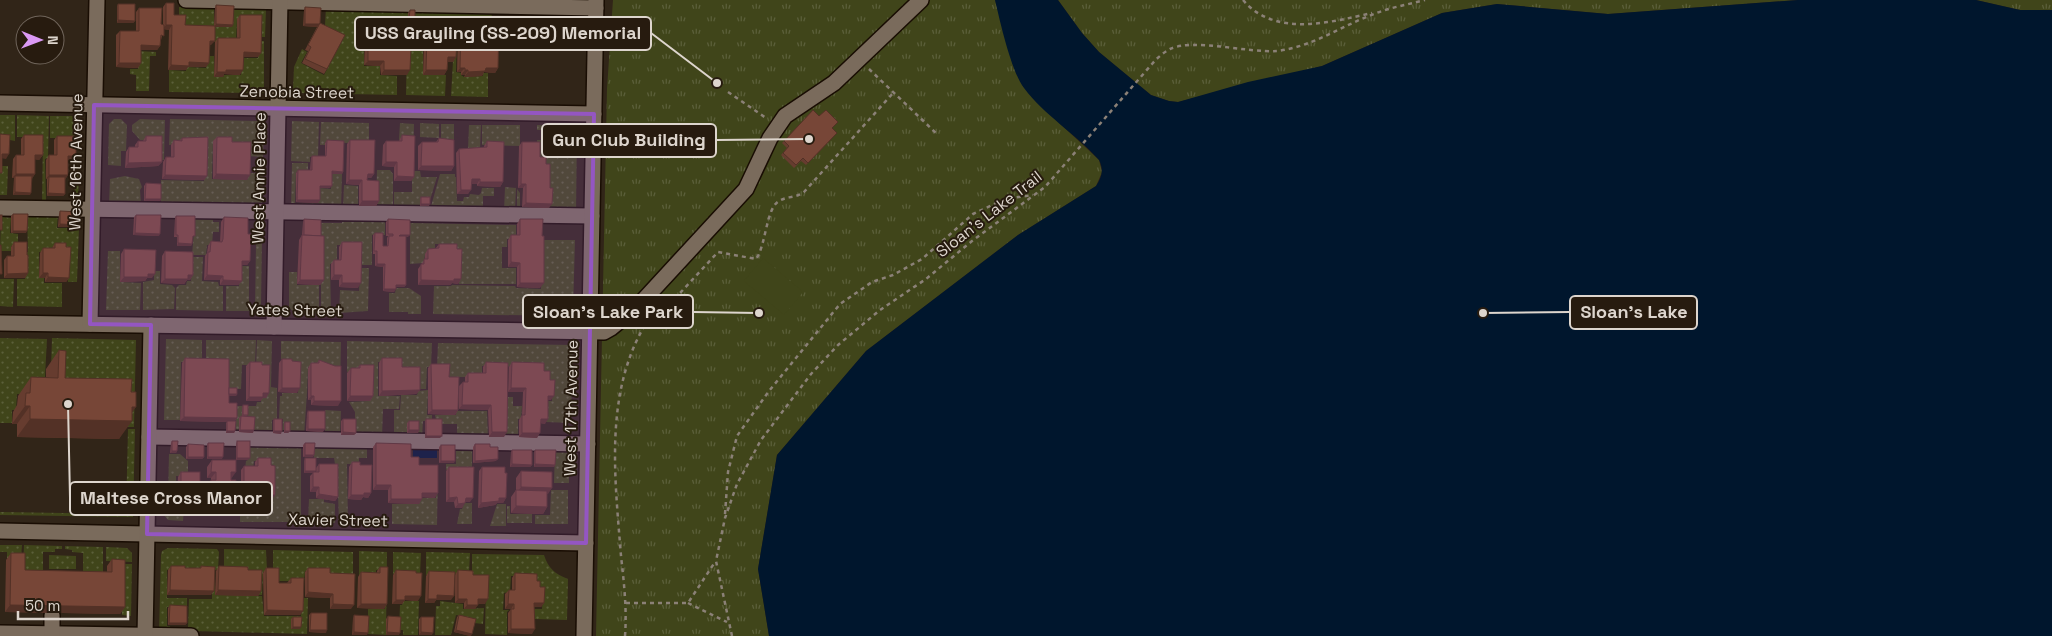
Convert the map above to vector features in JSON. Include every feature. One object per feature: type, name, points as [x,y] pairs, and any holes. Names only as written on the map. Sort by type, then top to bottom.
[{"type":"street","name":"West 16th Avenue","points":[[90,324],[97,0]]},
{"type":"street","points":[[186,0],[596,4]]},
{"type":"street","name":"Yates Street","points":[[0,323],[604,332],[639,305],[746,189],[785,116],[834,83],[921,0]]},
{"type":"street","name":"West Annie Place","points":[[274,327],[280,1]]},
{"type":"street","name":"West 17th Avenue","points":[[584,636],[596,4]]},
{"type":"street","name":"Zenobia Street","points":[[0,103],[594,114]]},
{"type":"street","points":[[0,208],[592,216]]},
{"type":"street","points":[[145,636],[151,325]]},
{"type":"street","points":[[149,438],[588,444]]},
{"type":"street","name":"Xavier Street","points":[[0,531],[586,543]]},
{"type":"street","points":[[52,615],[52,634]]},
{"type":"street","points":[[0,633],[191,636]]},
{"type":"path","points":[[1243,0],[1259,14],[1282,22],[1298,24],[1340,20],[1380,11]]},
{"type":"path","name":"Sloan's Lake Trail","points":[[688,603],[716,561],[725,518],[737,484],[762,440],[811,374],[838,345],[880,310],[926,279],[972,241],[1045,187],[1163,54],[1176,47],[1195,46],[1264,51],[1287,49],[1314,42],[1380,11],[1425,0]]},
{"type":"path","points":[[859,59],[937,134]]},
{"type":"path","points":[[728,92],[778,126]]},
{"type":"path","points":[[625,636],[626,603],[615,474],[615,439],[624,376],[634,343],[645,325],[657,318],[718,252],[756,259],[762,251],[765,233],[775,204],[779,200],[799,196],[804,192],[894,92]]},
{"type":"path","points":[[725,518],[728,472],[737,436],[769,391],[840,304],[872,282],[893,275],[922,258],[961,224],[985,208],[1005,199],[1034,195]]},
{"type":"path","points":[[639,305],[645,325]]},
{"type":"path","name":"Sloan's Lake Trail","points":[[716,561],[732,636]]},
{"type":"path","points":[[626,603],[688,603],[728,622]]},
{"type":"highlighted area","points":[[94,105],[594,114],[586,543],[147,534],[151,325],[90,324]]},
{"type":"green space","points":[[613,0],[995,0],[1013,62],[1023,86],[1039,104],[1099,160],[1102,172],[1096,186],[1018,235],[866,351],[777,455],[758,569],[769,636],[596,636],[607,89]]},
{"type":"green space","points":[[1058,0],[1798,0],[1608,14],[1497,4],[1442,13],[1322,66],[1178,102],[1151,95],[1099,52],[1082,33]]},
{"type":"green space","points":[[1976,0],[2052,0],[2052,10],[2020,10]]},
{"type":"green space","points":[[179,7],[214,7],[214,27],[232,27],[232,8],[266,8],[265,37],[259,37],[259,19],[237,19],[236,42],[212,42],[183,29],[179,19]]},
{"type":"green space","points":[[326,7],[408,8],[408,22],[414,21],[414,10],[492,11],[491,26],[457,28],[456,72],[461,73],[464,77],[483,76],[483,73],[488,73],[488,97],[451,96],[454,44],[446,40],[423,40],[423,75],[446,75],[445,96],[406,95],[407,37],[376,37],[376,42],[364,42],[364,66],[380,66],[380,75],[397,76],[397,95],[297,93],[293,89],[294,67],[302,49],[307,52],[301,63],[324,75],[343,39],[320,25],[325,25]]},
{"type":"green space","points":[[259,41],[264,41],[264,93],[169,92],[169,70],[186,71],[186,67],[206,68],[207,56],[214,56],[214,77],[241,75],[241,58],[258,58]]},
{"type":"green space","points":[[138,51],[156,52],[156,56],[150,56],[149,91],[136,91],[136,75],[130,74],[130,69],[138,69]]},
{"type":"green space","points":[[0,115],[15,115],[15,141],[0,138]]},
{"type":"green space","points":[[17,115],[49,116],[48,158],[45,159],[46,200],[74,200],[75,170],[79,171],[78,206],[42,205],[43,137],[17,137]]},
{"type":"green space","points":[[50,116],[74,116],[77,119],[81,131],[80,149],[74,149],[55,140],[55,138],[50,138]]},
{"type":"green space","points":[[114,119],[121,119],[127,125],[126,151],[121,151],[121,166],[108,165],[109,124]]},
{"type":"green space","points":[[140,119],[165,120],[164,160],[161,160],[161,141],[140,140],[132,131],[132,125]]},
{"type":"green space","points":[[170,119],[259,121],[264,126],[263,157],[248,156],[230,141],[213,141],[212,179],[247,180],[248,173],[263,173],[262,208],[158,206],[158,202],[161,202],[161,180],[204,181],[205,141],[169,145]]},
{"type":"green space","points":[[292,121],[319,122],[318,157],[310,157],[310,162],[291,161]]},
{"type":"green space","points":[[321,122],[369,123],[369,144],[325,142],[325,145],[320,145]]},
{"type":"green space","points":[[400,123],[414,124],[413,171],[420,171],[421,177],[437,177],[427,210],[394,209],[394,192],[412,192],[412,171],[399,139]]},
{"type":"green space","points":[[420,123],[439,124],[439,138],[420,137]]},
{"type":"green space","points":[[441,124],[454,124],[454,155],[441,142]]},
{"type":"green space","points":[[469,125],[481,125],[480,150],[468,149]]},
{"type":"green space","points":[[482,125],[520,125],[520,146],[482,145]]},
{"type":"green space","points":[[537,125],[571,126],[577,133],[576,212],[517,211],[517,189],[520,193],[520,208],[550,209],[550,191],[538,161],[537,140],[546,140],[547,130],[537,130]]},
{"type":"green space","points":[[292,163],[308,163],[308,172],[296,172],[295,203],[318,203],[319,188],[331,189],[331,174],[342,174],[341,210],[291,208]]},
{"type":"green space","points":[[0,166],[8,166],[7,195],[0,195]]},
{"type":"green space","points":[[377,170],[390,170],[393,174],[393,209],[343,208],[344,185],[358,186],[358,206],[376,206]]},
{"type":"green space","points":[[440,174],[455,174],[457,201],[463,201],[464,197],[469,197],[470,194],[479,195],[482,188],[494,188],[494,196],[483,196],[483,211],[430,210]]},
{"type":"green space","points":[[125,176],[139,179],[142,187],[140,190],[141,204],[109,204],[110,179]]},
{"type":"green space","points":[[505,187],[516,188],[515,211],[504,211]]},
{"type":"green space","points":[[27,212],[58,213],[57,228],[79,228],[77,282],[68,282],[68,251],[63,248],[52,247],[51,253],[39,252],[39,278],[44,278],[44,283],[62,283],[62,307],[17,306],[17,279],[25,279],[24,252],[28,252]]},
{"type":"green space","points":[[1,217],[11,218],[10,233],[18,234],[18,246],[11,246],[11,251],[0,251]]},
{"type":"green space","points":[[195,219],[213,219],[213,222],[219,222],[219,232],[213,232],[212,245],[207,245],[206,255],[192,255]]},
{"type":"green space","points":[[385,222],[385,235],[372,235],[372,265],[358,265],[359,245],[337,245],[337,263],[330,264],[331,313],[321,313],[321,223]]},
{"type":"green space","points":[[410,223],[516,225],[516,239],[507,239],[507,247],[502,247],[502,268],[516,268],[516,284],[459,284],[459,253],[450,244],[435,244],[435,252],[425,254],[424,263],[410,264]]},
{"type":"green space","points":[[258,239],[262,239],[261,304],[258,310],[255,310],[256,243]]},
{"type":"green space","points":[[542,240],[575,240],[573,312],[568,316],[433,314],[434,286],[515,286],[516,288],[541,289]]},
{"type":"green space","points":[[108,251],[120,251],[120,282],[141,283],[140,310],[106,310]]},
{"type":"green space","points":[[192,257],[203,257],[202,281],[218,282],[219,286],[223,286],[223,311],[176,310],[176,288],[179,285],[186,285],[187,281],[191,281]]},
{"type":"green space","points":[[763,258],[803,292],[784,315],[744,281]]},
{"type":"green space","points":[[240,266],[249,266],[249,311],[226,311],[226,286],[239,286]]},
{"type":"green space","points":[[360,268],[369,268],[368,311],[339,313],[340,290],[359,291]]},
{"type":"green space","points":[[154,271],[160,271],[160,284],[172,285],[175,288],[174,309],[143,310],[143,282],[154,280]]},
{"type":"green space","points":[[289,272],[297,272],[297,285],[319,285],[319,313],[295,313],[289,308]]},
{"type":"green space","points":[[0,279],[14,279],[13,307],[0,306]]},
{"type":"green space","points":[[396,288],[409,288],[421,296],[421,314],[389,312],[389,293],[395,293]]},
{"type":"green space","points":[[0,338],[47,339],[44,395],[17,394],[16,410],[12,410],[12,423],[0,423]]},
{"type":"green space","points":[[52,338],[136,340],[134,427],[125,427],[54,395],[51,368]]},
{"type":"green space","points":[[166,339],[202,340],[202,362],[181,362],[180,420],[164,420]]},
{"type":"green space","points":[[206,340],[256,340],[255,365],[242,365],[241,389],[227,389],[206,362]]},
{"type":"green space","points":[[257,340],[272,341],[271,387],[277,388],[277,420],[272,420],[272,435],[236,434],[236,406],[256,406],[257,402],[261,402],[261,398],[266,398],[267,369],[256,366]]},
{"type":"green space","points":[[281,341],[341,342],[340,392],[315,367],[308,367],[307,393],[298,393],[298,366],[290,365],[290,359],[281,359]]},
{"type":"green space","points":[[347,341],[432,343],[431,367],[427,367],[426,389],[417,389],[399,371],[399,362],[378,362],[378,396],[400,396],[399,409],[383,409],[382,437],[355,437],[355,412],[349,402],[370,401],[371,369],[347,372]]},
{"type":"green space","points":[[438,343],[573,345],[571,423],[546,422],[546,401],[552,401],[552,384],[541,375],[541,367],[482,366],[482,377],[459,377],[459,381],[447,381],[437,367]]},
{"type":"green space","points":[[456,382],[459,382],[458,411],[487,411],[488,438],[457,438],[457,424],[441,424],[436,420],[435,415],[456,415]]},
{"type":"green space","points":[[428,390],[427,415],[432,415],[432,421],[423,421],[422,438],[394,438],[394,410],[400,410],[401,395],[417,395],[418,391]]},
{"type":"green space","points":[[282,393],[307,393],[304,436],[282,436],[283,419],[279,419],[280,396],[282,396]]},
{"type":"green space","points":[[506,397],[513,397],[513,406],[522,406],[521,419],[518,419],[518,437],[505,437]]},
{"type":"green space","points":[[325,410],[341,411],[340,436],[325,436]]},
{"type":"green space","points":[[128,429],[135,429],[133,517],[0,515],[0,512],[126,514]]},
{"type":"green space","points":[[248,443],[301,444],[301,522],[240,522],[240,496],[253,496],[253,500],[273,500],[273,469],[268,461],[254,461],[253,469],[245,469],[246,461],[248,460]]},
{"type":"green space","points":[[314,445],[367,446],[367,458],[359,458],[359,464],[347,464],[348,523],[339,523],[337,465],[334,458],[314,458]]},
{"type":"green space","points":[[456,448],[472,448],[472,471],[446,470],[446,464],[456,464]]},
{"type":"green space","points":[[555,450],[569,450],[569,483],[554,483]]},
{"type":"green space","points":[[169,454],[180,454],[188,461],[188,476],[176,476],[176,504],[184,509],[183,521],[168,520],[163,514],[163,497],[168,497]]},
{"type":"green space","points":[[436,471],[438,471],[437,525],[392,524],[392,504],[419,504],[420,498],[436,498]]},
{"type":"green space","points":[[551,490],[568,490],[568,524],[535,524],[535,515],[550,515]]},
{"type":"green space","points":[[309,499],[324,499],[324,502],[335,504],[335,523],[308,522]]},
{"type":"green space","points":[[464,503],[472,503],[472,524],[457,524],[460,509],[462,509]]},
{"type":"green space","points":[[497,504],[506,504],[506,526],[490,526]]},
{"type":"green space","points":[[507,506],[510,506],[510,514],[532,514],[532,523],[507,523]]},
{"type":"green space","points":[[0,545],[22,545],[21,558],[7,558],[7,552],[0,552]]},
{"type":"green space","points":[[24,545],[62,546],[62,549],[55,549],[55,552],[43,552],[43,574],[23,573]]},
{"type":"green space","points":[[65,546],[103,547],[103,575],[83,575],[83,553],[72,552],[72,550],[65,549]]},
{"type":"green space","points":[[106,547],[127,548],[132,553],[132,562],[106,561]]},
{"type":"green space","points":[[168,548],[217,549],[219,552],[218,570],[167,570],[167,598],[187,598],[187,607],[167,607],[167,626],[170,626],[170,633],[159,633],[161,555],[162,551]]},
{"type":"green space","points":[[224,549],[266,550],[267,571],[263,572],[262,595],[259,595],[259,574],[224,570]]},
{"type":"green space","points":[[273,550],[353,552],[353,577],[328,577],[328,572],[305,571],[304,581],[277,581],[273,572]]},
{"type":"green space","points":[[359,551],[387,552],[386,635],[368,634],[368,609],[385,609],[385,571],[376,570],[376,576],[359,575]]},
{"type":"green space","points":[[393,552],[421,553],[420,575],[393,574]]},
{"type":"green space","points":[[426,552],[470,553],[469,574],[426,575]]},
{"type":"green space","points":[[472,554],[544,555],[553,570],[568,579],[567,620],[534,619],[532,609],[542,609],[543,591],[537,590],[534,576],[511,576],[510,592],[504,593],[503,610],[509,610],[507,612],[507,635],[485,634],[486,579],[472,578]]},
{"type":"green space","points":[[49,555],[76,556],[76,569],[49,569]]},
{"type":"green space","points":[[122,564],[132,564],[131,616],[122,615]]},
{"type":"green space","points":[[212,571],[215,572],[215,595],[262,596],[264,616],[301,616],[302,598],[308,598],[307,634],[193,631],[188,629],[189,599],[212,599]]},
{"type":"green space","points":[[403,601],[419,601],[418,635],[403,635],[403,630],[399,630],[400,605],[402,605]]},
{"type":"green space","points":[[440,601],[463,604],[463,609],[484,608],[483,624],[474,623],[475,619],[456,615],[451,635],[435,635],[436,606],[440,606]]},
{"type":"water","points":[[995,0],[1058,0],[1082,33],[1099,52],[1151,95],[1178,102],[1248,82],[1322,66],[1442,13],[1497,4],[1608,14],[1798,0],[1976,0],[2020,10],[2052,10],[2052,636],[769,636],[758,569],[777,455],[866,351],[1018,235],[1096,186],[1101,176],[1102,170],[1099,160],[1032,98],[1019,80],[1006,46]]},
{"type":"water","points":[[413,447],[437,447],[437,458],[413,458]]},
{"type":"building","points":[[166,3],[174,3],[174,15],[186,15],[185,25],[215,26],[215,41],[210,41],[209,63],[189,62],[189,66],[171,65],[172,25],[166,25]]},
{"type":"building","points":[[118,4],[135,4],[135,21],[118,20]]},
{"type":"building","points":[[216,5],[234,6],[233,25],[216,24]]},
{"type":"building","points":[[305,7],[321,8],[319,24],[305,24]]},
{"type":"building","points":[[139,8],[162,8],[161,24],[164,25],[164,36],[161,35],[160,46],[141,45],[141,63],[119,63],[120,31],[139,31]]},
{"type":"building","points":[[410,10],[415,10],[415,19],[409,18]]},
{"type":"building","points":[[240,15],[262,15],[261,53],[244,52],[243,70],[217,72],[218,38],[240,38]]},
{"type":"building","points":[[482,22],[499,23],[498,68],[486,68],[485,71],[468,72],[465,68],[460,68],[461,25],[478,25],[478,43],[482,43]]},
{"type":"building","points":[[320,23],[345,35],[327,69],[305,59],[311,47],[308,45]]},
{"type":"building","points":[[427,36],[449,36],[449,40],[457,40],[456,57],[448,57],[447,70],[426,70]]},
{"type":"building","points":[[368,38],[403,39],[403,46],[411,46],[410,70],[384,70],[384,61],[368,61]]},
{"type":"building","points":[[813,110],[819,116],[826,110],[838,122],[832,128],[837,133],[808,163],[803,158],[796,165],[783,153],[789,146],[784,141]]},
{"type":"building","points":[[0,134],[10,135],[9,154],[2,154],[2,173],[0,173]]},
{"type":"building","points":[[24,135],[43,135],[43,155],[35,155],[35,174],[16,174],[16,155],[24,155]]},
{"type":"building","points":[[402,135],[415,136],[414,177],[397,176],[397,162],[386,162],[386,141],[402,141]]},
{"type":"building","points":[[57,136],[76,136],[76,156],[68,156],[68,175],[49,175],[49,155],[57,155]]},
{"type":"building","points":[[146,136],[162,136],[162,162],[128,163],[129,147],[138,147],[138,141],[146,141]]},
{"type":"building","points":[[208,137],[207,176],[165,175],[166,157],[174,157],[174,140],[182,141],[182,138]]},
{"type":"building","points":[[217,137],[232,137],[232,142],[251,142],[250,175],[216,174]]},
{"type":"building","points":[[439,138],[454,140],[454,166],[421,166],[422,142],[438,142]]},
{"type":"building","points":[[327,140],[344,141],[343,172],[332,171],[332,186],[320,186],[320,200],[297,200],[298,170],[312,170],[312,156],[326,156]]},
{"type":"building","points":[[350,140],[375,140],[374,174],[368,174],[367,180],[379,181],[379,201],[362,201],[362,180],[349,180]]},
{"type":"building","points":[[487,141],[504,142],[503,182],[480,182],[480,179],[472,179],[471,190],[461,190],[459,149],[487,147]]},
{"type":"building","points":[[522,142],[540,142],[540,157],[546,157],[546,164],[550,164],[550,188],[553,188],[552,204],[526,203],[526,184],[521,184]]},
{"type":"building","points":[[15,176],[32,176],[31,193],[15,192]]},
{"type":"building","points":[[49,177],[65,177],[65,194],[48,193]]},
{"type":"building","points":[[146,183],[161,184],[161,199],[145,199]]},
{"type":"building","points":[[421,197],[430,197],[430,204],[421,204]]},
{"type":"building","points":[[60,211],[79,212],[79,225],[60,224]]},
{"type":"building","points":[[13,214],[28,214],[27,231],[13,231]]},
{"type":"building","points":[[0,215],[2,215],[2,230],[0,230]]},
{"type":"building","points":[[136,215],[161,215],[160,234],[135,233]]},
{"type":"building","points":[[176,216],[195,216],[195,236],[193,236],[192,244],[178,243]]},
{"type":"building","points":[[224,217],[248,218],[248,234],[251,234],[250,261],[242,261],[242,281],[223,280],[223,276],[207,275],[208,252],[210,252],[211,241],[222,242]]},
{"type":"building","points":[[304,219],[321,220],[321,236],[304,235]]},
{"type":"building","points":[[388,219],[410,220],[410,235],[399,236],[406,236],[406,285],[396,285],[396,289],[384,289],[385,264],[377,264],[377,251],[374,251],[375,233],[383,233],[383,246],[388,246],[389,236],[393,236],[393,234],[388,234]]},
{"type":"building","points":[[520,219],[543,219],[544,283],[520,283],[520,263],[511,262],[511,235],[520,235]]},
{"type":"building","points":[[302,235],[324,236],[324,280],[300,280]]},
{"type":"building","points":[[14,242],[27,242],[28,273],[7,274],[7,256],[14,256]]},
{"type":"building","points":[[342,242],[362,242],[361,283],[342,283],[342,275],[334,275],[334,260],[341,260]]},
{"type":"building","points":[[55,243],[66,243],[66,247],[71,247],[69,278],[48,277],[48,273],[43,273],[43,248],[55,248]]},
{"type":"building","points":[[439,244],[457,244],[457,249],[462,249],[461,279],[454,279],[454,281],[421,280],[421,264],[424,264],[424,259],[428,259],[428,249],[439,248]]},
{"type":"building","points":[[1,245],[2,274],[0,274]]},
{"type":"building","points":[[124,249],[156,250],[155,274],[148,274],[148,277],[124,277]]},
{"type":"building","points":[[165,251],[193,252],[193,275],[188,275],[188,279],[165,279]]},
{"type":"building","points":[[59,350],[66,351],[65,378],[132,379],[131,392],[136,392],[136,407],[132,407],[132,421],[30,419],[30,406],[25,406],[26,393],[30,393],[31,377],[58,378]]},
{"type":"building","points":[[185,358],[229,359],[229,403],[237,403],[237,418],[184,417]]},
{"type":"building","points":[[382,358],[402,358],[402,367],[420,367],[420,390],[382,391]]},
{"type":"building","points":[[282,359],[292,359],[292,361],[301,362],[300,388],[282,388]]},
{"type":"building","points":[[319,360],[335,366],[341,366],[341,401],[314,401],[314,396],[311,396],[311,363],[319,363]]},
{"type":"building","points":[[250,362],[262,362],[262,365],[270,365],[269,393],[263,393],[263,397],[249,397]]},
{"type":"building","points":[[486,362],[508,363],[507,432],[492,432],[491,405],[462,405],[463,382],[468,382],[468,373],[486,373]]},
{"type":"building","points":[[512,362],[544,363],[544,371],[550,371],[550,380],[555,380],[554,396],[548,396],[548,419],[541,419],[540,433],[522,433],[522,415],[525,415],[526,388],[511,388]]},
{"type":"building","points":[[431,364],[450,364],[449,377],[459,377],[458,410],[432,410]]},
{"type":"building","points":[[360,365],[374,365],[373,396],[350,396],[351,368],[360,368]]},
{"type":"building","points":[[229,388],[237,388],[237,394],[229,394]]},
{"type":"building","points":[[243,405],[248,405],[248,415],[243,415]]},
{"type":"building","points":[[308,411],[325,411],[325,429],[308,429]]},
{"type":"building","points":[[241,416],[255,417],[254,430],[240,430]]},
{"type":"building","points":[[274,419],[282,419],[282,431],[274,431]]},
{"type":"building","points":[[343,419],[356,419],[356,433],[343,432]]},
{"type":"building","points":[[426,419],[442,419],[442,436],[426,436]]},
{"type":"building","points":[[227,421],[236,421],[235,431],[227,431]]},
{"type":"building","points":[[409,421],[419,421],[419,430],[409,430]]},
{"type":"building","points":[[285,422],[290,422],[290,431],[285,431]]},
{"type":"building","points":[[172,441],[178,441],[177,451],[172,451]]},
{"type":"building","points":[[237,441],[250,441],[250,458],[237,458]]},
{"type":"building","points":[[208,443],[224,443],[223,457],[208,457]]},
{"type":"building","points":[[305,443],[315,443],[314,455],[305,455]]},
{"type":"building","points":[[376,443],[411,444],[411,457],[419,457],[419,465],[438,465],[438,493],[422,493],[422,499],[391,499],[391,485],[376,485]]},
{"type":"building","points":[[188,444],[204,445],[204,457],[188,457]]},
{"type":"building","points":[[475,444],[490,444],[490,447],[498,447],[498,459],[475,461]]},
{"type":"building","points":[[441,445],[455,445],[455,461],[441,461]]},
{"type":"building","points":[[512,450],[532,450],[532,465],[512,464]]},
{"type":"building","points":[[535,450],[556,450],[555,465],[535,464]]},
{"type":"building","points":[[258,458],[271,458],[271,465],[275,466],[275,495],[257,495],[257,491],[244,491],[244,466],[258,466]]},
{"type":"building","points":[[305,458],[316,458],[316,471],[305,471]]},
{"type":"building","points":[[212,460],[236,460],[236,472],[231,472],[231,480],[236,480],[235,490],[211,490],[211,480],[216,480],[216,472],[211,472]]},
{"type":"building","points":[[352,462],[360,462],[360,465],[372,465],[371,493],[351,495]]},
{"type":"building","points":[[319,464],[338,464],[338,497],[319,494],[319,487],[313,487],[313,472],[319,472]]},
{"type":"building","points":[[449,467],[474,467],[473,498],[466,498],[465,503],[458,504],[457,497],[449,498]]},
{"type":"building","points":[[482,467],[505,467],[505,473],[507,473],[506,498],[499,498],[499,501],[481,503]]},
{"type":"building","points":[[521,471],[552,472],[552,488],[521,487]]},
{"type":"building","points":[[181,472],[200,472],[200,498],[181,498]]},
{"type":"building","points":[[516,490],[547,491],[547,507],[516,506]]},
{"type":"building","points":[[11,553],[25,553],[25,570],[112,572],[112,559],[125,560],[125,607],[10,605]]},
{"type":"building","points":[[171,566],[185,566],[185,568],[215,567],[214,591],[170,590]]},
{"type":"building","points":[[219,566],[248,567],[248,570],[262,570],[261,591],[218,590]]},
{"type":"building","points":[[380,567],[388,567],[387,604],[361,604],[361,572],[380,573]]},
{"type":"building","points":[[266,568],[279,568],[279,583],[291,583],[291,578],[304,578],[303,611],[267,610]]},
{"type":"building","points":[[308,568],[330,568],[330,573],[355,574],[354,605],[333,604],[333,594],[308,592]]},
{"type":"building","points":[[396,570],[422,573],[421,596],[405,596],[405,600],[396,600]]},
{"type":"building","points":[[458,570],[473,571],[473,575],[489,575],[488,599],[478,599],[478,605],[467,605],[467,599],[458,599]]},
{"type":"building","points":[[429,571],[455,572],[454,596],[437,595],[437,599],[428,599]]},
{"type":"building","points":[[515,573],[537,574],[537,581],[540,581],[540,587],[545,587],[544,603],[534,603],[535,629],[511,629],[511,609],[514,609],[514,604],[508,604],[509,590],[515,590]]},
{"type":"building","points":[[170,605],[187,606],[187,623],[169,623]]},
{"type":"building","points":[[311,613],[327,613],[327,630],[310,630]]},
{"type":"building","points":[[354,615],[369,616],[368,633],[354,632]]},
{"type":"building","points":[[459,615],[476,619],[472,634],[456,630]]},
{"type":"building","points":[[388,616],[401,617],[400,633],[387,632]]},
{"type":"building","points":[[293,617],[302,617],[301,627],[293,627]]},
{"type":"building","points":[[421,617],[434,617],[433,633],[421,632]]},
{"type":"place","name":"USS Grayling (SS-209) Memorial","points":[[717,83]]},
{"type":"place","name":"Gun Club Building","points":[[809,139]]},
{"type":"place","name":"Sloan's Lake Park","points":[[759,313]]},
{"type":"place","name":"Sloan's Lake","points":[[1483,313]]},
{"type":"place","name":"Maltese Cross Manor","points":[[68,404]]}]
